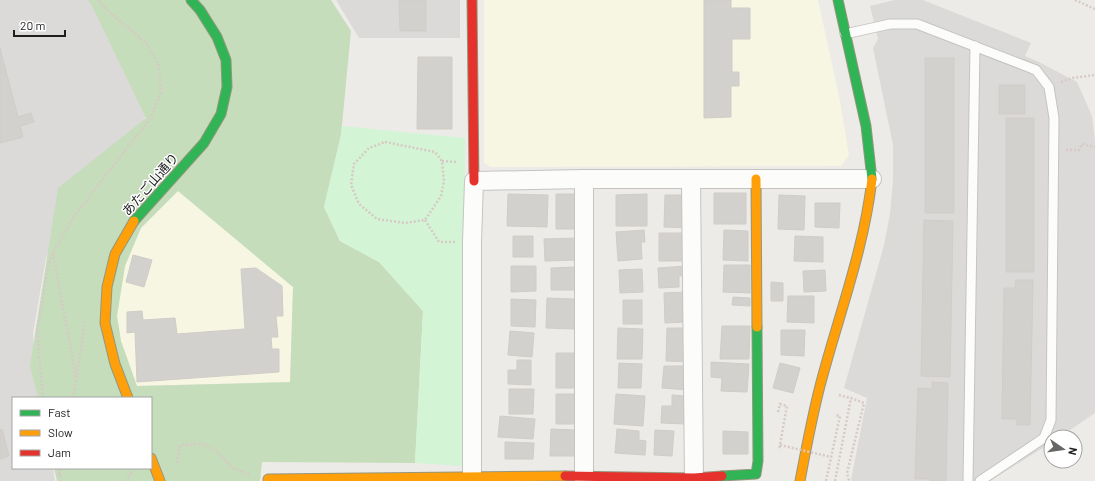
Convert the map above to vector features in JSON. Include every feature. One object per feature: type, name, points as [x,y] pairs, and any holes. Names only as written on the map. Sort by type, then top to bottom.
[{"type":"street","name":"あたご山通り","points":[[128,397],[115,364],[105,323],[107,287],[115,254],[131,226],[204,143],[221,114],[227,87],[226,60],[217,37],[200,10],[191,0]]},
{"type":"street","points":[[472,0],[474,181],[472,242],[472,479]]},
{"type":"street","points":[[800,481],[820,386],[860,249],[868,211],[872,179],[866,126],[838,0]]},
{"type":"street","points":[[474,181],[584,179],[872,179]]},
{"type":"street","points":[[584,179],[584,478]]},
{"type":"street","points":[[268,480],[584,478],[694,479],[756,474],[758,461],[756,179]]},
{"type":"street","points":[[691,180],[694,479]]},
{"type":"street","points":[[152,461],[160,481]]},
{"type":"lane","points":[[845,34],[890,24],[917,24],[1036,70],[1049,87],[1054,118],[1051,420],[1044,438],[980,481]]},
{"type":"lane","points":[[968,481],[975,46]]},
{"type":"path","points":[[43,397],[38,330],[48,267],[53,253],[74,216],[150,119],[161,92],[159,66],[146,43],[107,10],[98,0]]},
{"type":"path","points":[[1074,0],[1095,9]]},
{"type":"path","points":[[1049,87],[1072,78],[1095,75]]},
{"type":"path","points":[[385,142],[435,152],[442,161],[444,181],[441,196],[425,220],[405,223],[377,219],[359,204],[351,185],[354,164],[369,148],[385,142]]},
{"type":"path","points":[[1053,151],[1079,150],[1082,144],[1095,147]]},
{"type":"path","points":[[425,220],[438,242],[472,242]]},
{"type":"path","points":[[53,253],[76,377]]},
{"type":"path","points":[[73,397],[85,318]]},
{"type":"path","points":[[839,395],[864,403],[847,473],[849,481]]},
{"type":"path","points":[[835,481],[851,398]]},
{"type":"path","points":[[826,481],[840,416],[835,415]]},
{"type":"path","points":[[177,463],[180,445],[203,444],[219,453],[231,467],[248,475],[268,480]]},
{"type":"path","points":[[780,445],[831,457]]},
{"type":"path","points":[[58,469],[60,479]]},
{"type":"path","points":[[60,479],[61,469]]},
{"type":"path","points":[[127,481],[133,469]]},
{"type":"shaded area","points":[[0,0],[94,0],[148,114],[70,215],[46,258],[33,333],[35,364],[41,397],[12,397],[12,469],[53,469],[55,481],[0,481]]},
{"type":"shaded area","points":[[336,0],[460,0],[460,38],[359,38]]},
{"type":"shaded area","points":[[484,0],[818,0],[840,101],[849,155],[841,166],[491,167],[484,163]]},
{"type":"shaded area","points":[[894,0],[923,0],[1031,43],[1025,56],[1077,82],[1092,116],[1095,141],[1095,413],[1072,429],[1043,429],[1043,448],[990,481],[851,480],[867,398],[844,388],[884,245],[890,214],[893,180],[893,145],[873,48],[878,39],[870,6]]},
{"type":"shaded area","points":[[178,191],[293,287],[290,382],[137,386],[121,341],[117,316],[125,266],[141,228]]},
{"type":"green space","points":[[88,0],[331,0],[351,31],[341,135],[324,207],[340,241],[379,262],[423,311],[415,463],[262,462],[260,481],[57,481],[54,469],[152,469],[152,397],[38,397],[30,366],[58,188],[146,118]],"holes":[[[178,191],[293,287],[290,382],[137,386],[121,341],[117,316],[125,266],[141,228]]]},
{"type":"green space","points":[[342,126],[465,138],[463,466],[415,463],[423,311],[379,262],[340,241],[324,207]]},
{"type":"building","points":[[399,0],[426,0],[426,31],[400,31]]},
{"type":"building","points":[[704,0],[731,0],[731,8],[750,8],[750,39],[732,39],[732,72],[739,72],[739,86],[731,86],[731,117],[704,118]]},
{"type":"building","points":[[0,48],[18,117],[31,113],[34,122],[20,126],[23,137],[0,143]]},
{"type":"building","points":[[418,57],[452,57],[452,129],[417,129]]},
{"type":"building","points":[[925,58],[954,58],[954,213],[925,213]]},
{"type":"building","points":[[999,85],[1025,85],[1025,114],[999,114]]},
{"type":"building","points":[[1006,118],[1034,118],[1034,272],[1006,272]]},
{"type":"building","points":[[714,193],[746,193],[746,224],[714,224]]},
{"type":"building","points":[[508,194],[548,195],[547,227],[507,226]]},
{"type":"building","points":[[556,194],[580,194],[580,229],[556,229]]},
{"type":"building","points":[[647,194],[647,226],[616,226],[616,195]]},
{"type":"building","points":[[665,195],[683,195],[682,211],[689,211],[688,228],[664,227]]},
{"type":"building","points":[[779,195],[805,196],[804,230],[778,229]]},
{"type":"building","points":[[815,203],[840,203],[839,228],[815,227]]},
{"type":"building","points":[[924,220],[953,221],[950,377],[921,376]]},
{"type":"building","points":[[644,230],[645,242],[641,242],[642,259],[618,261],[616,232]]},
{"type":"building","points":[[724,230],[748,231],[748,261],[723,260]]},
{"type":"building","points":[[659,233],[686,233],[687,261],[659,261]]},
{"type":"building","points":[[513,236],[533,236],[533,257],[513,257]]},
{"type":"building","points":[[795,236],[823,237],[823,262],[794,261]]},
{"type":"building","points":[[578,238],[578,260],[545,261],[544,239]]},
{"type":"building","points":[[133,255],[152,260],[144,287],[126,282]]},
{"type":"building","points":[[724,265],[750,265],[750,293],[723,292]]},
{"type":"building","points":[[511,266],[536,266],[536,291],[511,292]]},
{"type":"building","points":[[687,266],[687,275],[679,276],[679,287],[659,288],[658,268]]},
{"type":"building","points":[[575,267],[576,290],[551,290],[551,268]]},
{"type":"building","points":[[256,268],[282,286],[283,316],[276,316],[278,337],[271,337],[272,349],[279,349],[279,372],[137,382],[135,332],[127,333],[127,312],[142,311],[143,320],[175,318],[177,334],[245,329],[241,269]]},
{"type":"building","points":[[642,269],[643,292],[620,293],[619,270]]},
{"type":"building","points":[[825,270],[826,291],[804,292],[803,271]]},
{"type":"building","points":[[1016,280],[1033,280],[1030,425],[1017,425],[1017,419],[1002,419],[1004,288],[1015,288]]},
{"type":"building","points":[[771,282],[783,283],[783,301],[771,301]]},
{"type":"building","points":[[689,292],[686,322],[665,323],[664,293]]},
{"type":"building","points":[[788,296],[814,296],[814,323],[787,322]]},
{"type":"building","points":[[733,297],[750,298],[750,306],[732,305]]},
{"type":"building","points":[[547,298],[574,299],[574,309],[582,309],[582,319],[574,319],[574,329],[546,328]]},
{"type":"building","points":[[511,299],[536,300],[535,327],[511,326]]},
{"type":"building","points":[[623,300],[642,300],[642,324],[623,324]]},
{"type":"building","points":[[722,326],[750,326],[749,359],[720,359]]},
{"type":"building","points":[[618,328],[643,329],[642,359],[617,359]]},
{"type":"building","points":[[667,328],[685,328],[691,362],[666,361]]},
{"type":"building","points":[[781,330],[805,330],[804,356],[781,355]]},
{"type":"building","points":[[510,331],[534,333],[532,357],[508,355]]},
{"type":"building","points":[[556,353],[581,353],[580,388],[556,388]]},
{"type":"building","points":[[517,360],[531,360],[531,385],[508,384],[508,370],[517,370]]},
{"type":"building","points":[[711,362],[749,364],[747,392],[721,391],[722,378],[711,377]]},
{"type":"building","points":[[619,363],[642,364],[641,388],[618,388]]},
{"type":"building","points":[[780,363],[800,368],[793,393],[773,388]]},
{"type":"building","points":[[664,366],[683,366],[682,374],[689,374],[688,390],[662,388]]},
{"type":"building","points":[[932,382],[948,383],[946,481],[915,479],[918,388],[932,389]]},
{"type":"building","points":[[509,389],[534,389],[533,414],[509,414]]},
{"type":"building","points":[[556,394],[574,394],[574,403],[579,403],[579,424],[556,424]]},
{"type":"building","points":[[616,394],[645,396],[643,426],[614,424]]},
{"type":"building","points":[[672,395],[686,396],[685,424],[661,423],[662,406],[672,406]]},
{"type":"building","points":[[500,416],[535,419],[533,439],[498,437]]},
{"type":"building","points":[[2,429],[9,456],[0,459],[0,430]]},
{"type":"building","points":[[551,429],[575,430],[574,456],[550,456]]},
{"type":"building","points":[[617,429],[639,431],[639,440],[646,441],[645,455],[615,453]]},
{"type":"building","points":[[655,430],[674,431],[672,456],[654,455]]},
{"type":"building","points":[[723,431],[748,432],[748,454],[723,454]]},
{"type":"building","points":[[505,442],[534,443],[533,459],[505,459]]},
{"type":"traffic: fast","points":[[134,221],[204,143],[221,114],[227,87],[226,60],[217,37],[200,10],[191,0]]},
{"type":"traffic: fast","points":[[838,0],[866,126],[872,179]]},
{"type":"traffic: fast","points":[[722,476],[756,474],[758,461],[757,327]]},
{"type":"traffic: slow","points":[[756,179],[757,327]]},
{"type":"traffic: slow","points":[[800,481],[820,386],[857,258],[872,179]]},
{"type":"traffic: slow","points":[[128,397],[115,364],[105,323],[107,287],[115,254],[134,221]]},
{"type":"traffic: slow","points":[[152,461],[160,481]]},
{"type":"traffic: slow","points":[[268,481],[268,479],[565,476]]},
{"type":"traffic: jam","points":[[472,0],[474,181]]},
{"type":"traffic: jam","points":[[565,476],[694,478],[722,476]]}]
